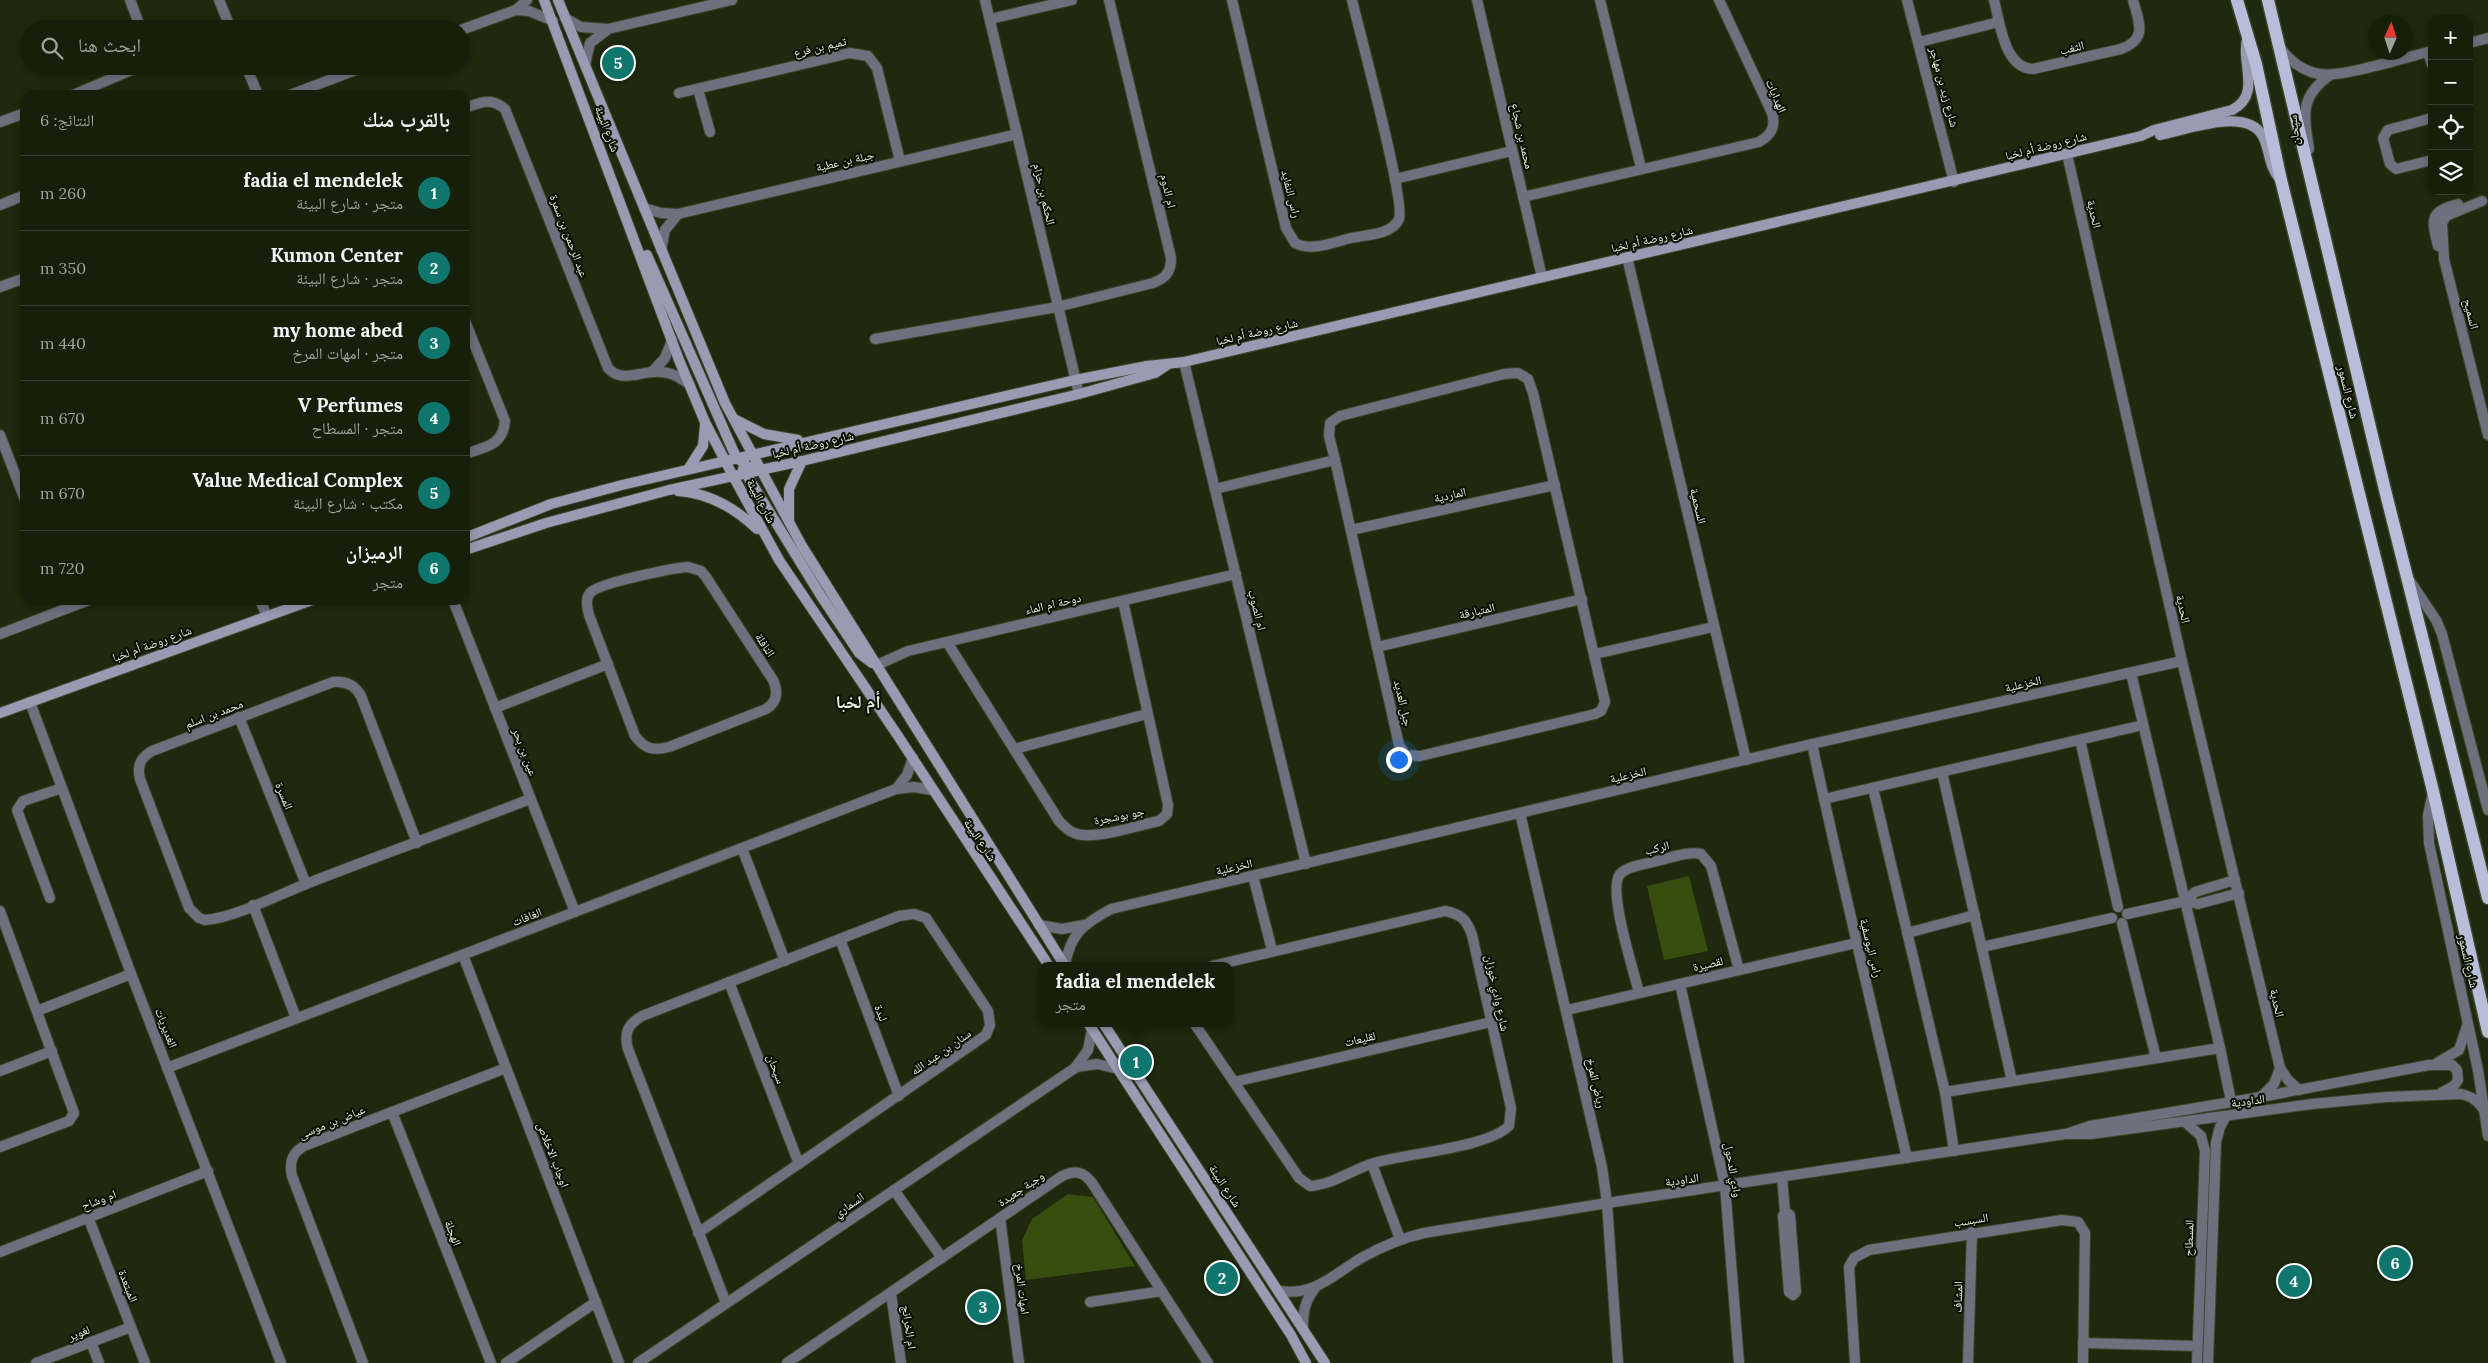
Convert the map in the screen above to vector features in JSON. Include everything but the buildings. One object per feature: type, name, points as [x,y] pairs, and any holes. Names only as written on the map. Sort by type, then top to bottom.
[{"type":"main road","name":"شارع السمور","points":[[2238,0],[2433,791],[2488,1032]]},
{"type":"main road","name":"شارع السمور","points":[[2268,0],[2405,574],[2488,898]]},
{"type":"street","points":[[130,0],[138,20]]},
{"type":"street","points":[[219,0],[227,20]]},
{"type":"street","points":[[470,27],[516,10],[527,0]]},
{"type":"street","name":"شارع البيئة","points":[[544,0],[689,384],[705,422],[733,476],[766,539],[913,758],[932,790],[1046,962]]},
{"type":"street","name":"شارع البيئة","points":[[558,0],[661,250],[733,419],[751,454],[789,525],[1062,962]]},
{"type":"street","points":[[565,18],[590,29],[608,29],[732,0]]},
{"type":"street","name":"الحكم بن حزام","points":[[985,0],[1079,394]]},
{"type":"street","points":[[990,19],[1072,0]]},
{"type":"street","name":"ام الدوم","points":[[875,339],[1057,307],[1154,283],[1166,276],[1171,265],[1109,0]]},
{"type":"street","name":"راس النفايد","points":[[1232,0],[1290,236],[1301,246],[1309,247],[1392,228],[1400,218],[1401,211],[1395,179],[1352,0]]},
{"type":"street","name":"محمد بن شجاع","points":[[1477,0],[1542,277]]},
{"type":"street","points":[[1600,0],[1641,168]]},
{"type":"street","name":"الهدايات","points":[[1523,197],[1759,142],[1771,133],[1774,120],[1770,108],[1719,0]]},
{"type":"street","name":"شارع زيد بن مهاجر","points":[[1907,0],[1954,182]]},
{"type":"street","name":"الثغب","points":[[1994,0],[2013,60],[2022,67],[2040,69],[2121,50],[2134,43],[2140,31],[2133,0]]},
{"type":"street","points":[[516,10],[535,13],[553,21]]},
{"type":"street","points":[[1919,42],[2000,22]]},
{"type":"street","points":[[585,66],[590,43],[608,29]]},
{"type":"street","name":"شارع روضة أم لخبا","points":[[470,536],[516,516],[581,495],[689,468],[1075,380],[1152,365],[1184,362],[1954,182],[2141,136],[2151,131],[2232,110],[2242,103],[2249,86],[2245,52],[2248,35]]},
{"type":"street","points":[[2473,42],[2488,38]]},
{"type":"street","name":"سيحان","points":[[2280,48],[2298,66],[2309,72],[2330,75],[2428,52]]},
{"type":"street","name":"تميم بن فرع","points":[[679,93],[850,52],[859,52],[868,56],[877,68],[900,161]]},
{"type":"street","points":[[85,90],[120,75]]},
{"type":"street","points":[[250,75],[256,90]]},
{"type":"street","points":[[303,90],[342,75]]},
{"type":"street","name":"سيحان","points":[[2314,192],[2305,109],[2312,90],[2330,75]]},
{"type":"street","points":[[698,89],[710,132]]},
{"type":"street","name":"عبد الرحمن بن سمرة","points":[[470,106],[488,100],[497,103],[505,109],[608,368],[616,375],[623,376],[652,372],[672,374],[689,384]]},
{"type":"street","points":[[0,122],[20,116]]},
{"type":"street","points":[[2428,119],[2388,130],[2383,138],[2390,164],[2396,169],[2428,161]]},
{"type":"street","name":"شارع روضة أم لخبا","points":[[2141,136],[2155,136],[2230,121],[2242,121],[2252,125],[2261,133],[2272,168],[2281,180]]},
{"type":"street","name":"جبلة بن عطية","points":[[644,208],[661,213],[678,214],[1017,134]]},
{"type":"street","points":[[1395,179],[1512,151]]},
{"type":"street","name":"الحدية","points":[[2067,154],[2182,661],[2280,1068],[2288,1080],[2299,1090]]},
{"type":"street","points":[[0,204],[20,197]]},
{"type":"street","name":"السميح","points":[[2485,201],[2447,207],[2435,215],[2434,230],[2440,255],[2444,259],[2488,435]]},
{"type":"street","points":[[661,250],[665,230],[678,214]]},
{"type":"street","points":[[636,242],[650,260],[736,457],[747,466],[760,470]]},
{"type":"street","name":"السحمية","points":[[1627,257],[1746,760]]},
{"type":"street","points":[[0,287],[20,280]]},
{"type":"street","points":[[470,334],[505,421],[504,433],[498,441],[470,452]]},
{"type":"street","points":[[652,372],[665,358],[672,340]]},
{"type":"street","name":"ام الصوب","points":[[1184,362],[1306,864]]},
{"type":"street","name":"شارع روضة أم لخبا","points":[[470,548],[546,523],[669,490],[802,462],[1079,394],[1155,373],[1167,365]]},
{"type":"street","name":"جبل العديد","points":[[1518,373],[1528,379],[1595,654],[1605,702],[1600,711],[1413,756],[1406,755],[1400,745],[1335,460],[1328,429],[1333,419],[1504,374],[1518,373]]},
{"type":"street","points":[[733,419],[764,434],[806,441]]},
{"type":"street","points":[[689,468],[703,446],[705,422]]},
{"type":"street","points":[[0,435],[20,487]]},
{"type":"street","points":[[725,460],[735,464],[747,473],[821,596],[859,652],[877,665]]},
{"type":"street","points":[[1215,489],[1335,460]]},
{"type":"street","points":[[789,525],[787,501],[789,489],[802,462]]},
{"type":"street","name":"الماردية","points":[[1351,530],[1554,485]]},
{"type":"street","points":[[669,490],[697,494],[724,504],[747,519],[766,539]]},
{"type":"street","name":"النافلة","points":[[680,568],[695,568],[706,577],[773,680],[775,702],[766,710],[669,746],[652,750],[645,747],[635,736],[608,664],[587,609],[589,594],[602,586],[680,568]]},
{"type":"street","name":"دوحة ام الماء","points":[[877,665],[908,651],[1236,574]]},
{"type":"street","name":"شارع السمور","points":[[2405,574],[2436,620],[2442,634],[2488,810]]},
{"type":"street","name":"المتبارقة","points":[[1377,647],[1582,599]]},
{"type":"street","name":"جو بوشجرة","points":[[947,642],[1059,821],[1073,833],[1097,834],[1159,821],[1167,814],[1168,809],[1123,601]]},
{"type":"street","points":[[0,634],[63,605]]},
{"type":"street","points":[[262,605],[266,616]]},
{"type":"street","name":"شارع روضة أم لخبا","points":[[0,712],[298,605]]},
{"type":"street","name":"عين بن بحر","points":[[455,605],[574,912]]},
{"type":"street","points":[[1595,654],[1713,627]]},
{"type":"street","name":"الخزعلية","points":[[1039,926],[1062,929],[1084,925],[1111,909],[1812,744],[2182,661]]},
{"type":"street","points":[[495,708],[608,664]]},
{"type":"street","points":[[2131,673],[2186,901],[2231,1101]]},
{"type":"street","name":"محمد بن اسلم","points":[[417,843],[361,696],[353,686],[340,681],[239,717],[152,751],[140,763],[138,771],[180,886],[193,914],[199,918],[212,919],[253,905],[417,843],[530,799]]},
{"type":"street","name":"الغديريات","points":[[30,702],[167,1068],[282,1363]]},
{"type":"street","points":[[1014,749],[1147,714]]},
{"type":"street","name":"المسرة","points":[[239,717],[306,884]]},
{"type":"street","points":[[1824,799],[2143,725]]},
{"type":"street","points":[[2080,740],[2118,907]]},
{"type":"street","name":"راس اليوسفية","points":[[1812,744],[1856,943],[1881,1038],[1907,1158]]},
{"type":"street","points":[[896,789],[908,775],[913,758]]},
{"type":"street","points":[[1942,772],[2012,1081]]},
{"type":"street","name":"الغافات","points":[[167,1068],[896,789],[914,787],[932,790]]},
{"type":"street","points":[[50,898],[17,810],[22,801],[62,788]]},
{"type":"street","points":[[1873,788],[1945,1092],[1954,1151]]},
{"type":"street","name":"شارع السمور","points":[[2433,791],[2428,815],[2429,843],[2468,1023],[2486,1113],[2488,1136]]},
{"type":"street","name":"رياض المرخ","points":[[1520,813],[1602,1167],[1607,1203],[1618,1363]]},
{"type":"street","points":[[742,848],[785,960]]},
{"type":"street","name":"الركب","points":[[1639,993],[1616,902],[1616,883],[1620,874],[1629,868],[1688,854],[1701,854],[1711,866],[1740,970]]},
{"type":"street","points":[[1252,876],[1272,950]]},
{"type":"street","points":[[2112,918],[2115,922],[2186,901],[2195,892],[2235,880]]},
{"type":"street","points":[[2186,901],[2198,904],[2238,893]]},
{"type":"street","points":[[253,905],[296,1018]]},
{"type":"street","points":[[2112,918],[2113,910],[2118,907]]},
{"type":"street","points":[[2118,907],[2124,909],[2156,1058]]},
{"type":"street","points":[[0,911],[74,1108],[72,1117],[66,1122],[0,1146]]},
{"type":"street","name":"شارع وادي خوزان","points":[[1197,1027],[1303,1183],[1310,1186],[1322,1184],[1372,1164],[1489,1139],[1509,1126],[1511,1108],[1469,925],[1463,917],[1455,913],[1445,912],[1272,950],[1227,962]]},
{"type":"street","name":"سنان بن عبد الله","points":[[698,1233],[986,1035],[990,1025],[988,1011],[931,923],[920,915],[899,916],[785,960],[642,1016],[633,1021],[627,1029],[626,1039],[698,1233],[726,1304]]},
{"type":"street","points":[[1908,933],[1974,915]]},
{"type":"street","points":[[1982,947],[2112,918]]},
{"type":"street","name":"الخزعلية","points":[[1066,962],[1070,944],[1084,925]]},
{"type":"street","name":"لبدة","points":[[840,940],[899,1096]]},
{"type":"street","name":"لقصيرة","points":[[1566,1010],[1856,943]]},
{"type":"street","name":"اوجاب الاخلاص","points":[[462,955],[619,1363]]},
{"type":"street","points":[[38,1014],[132,976]]},
{"type":"street","name":"سيحان","points":[[729,982],[799,1164]]},
{"type":"street","name":"وادي الدحول","points":[[1680,984],[1725,1186],[1739,1363]]},
{"type":"street","name":"لقليعات","points":[[1234,1082],[1491,1022]]},
{"type":"street","name":"الداودية","points":[[2429,1066],[2459,1050],[2468,1023]]},
{"type":"street","name":"السماري","points":[[638,1363],[1075,1068],[1088,1050],[1090,1027]]},
{"type":"street","name":"شارع البيئة","points":[[1091,1027],[1291,1335],[1306,1363]]},
{"type":"street","name":"شارع البيئة","points":[[1107,1027],[1325,1363]]},
{"type":"street","points":[[1945,1092],[2220,1048]]},
{"type":"street","points":[[0,1071],[52,1051]]},
{"type":"street","name":"السماري","points":[[1075,1068],[1097,1064],[1118,1069]]},
{"type":"street","name":"الداودية","points":[[1303,1327],[1303,1311],[1307,1298],[1315,1288],[1362,1257],[1400,1239],[1455,1227],[2065,1134],[2090,1126],[2429,1066],[2452,1065],[2458,1072],[2457,1083],[2436,1095]]},
{"type":"street","name":"عياض بن موسى","points":[[363,1363],[290,1168],[292,1158],[296,1151],[304,1146],[506,1068]]},
{"type":"street","points":[[2261,1097],[2274,1084],[2280,1068]]},
{"type":"street","name":"الداودية","points":[[2065,1134],[2079,1135],[2207,1120],[2321,1103],[2436,1095],[2461,1094],[2471,1096],[2486,1113]]},
{"type":"street","name":"المسطاح","points":[[2197,1363],[2204,1144],[2207,1120],[2214,1104]]},
{"type":"street","name":"الهجلة","points":[[392,1112],[490,1363]]},
{"type":"street","name":"المسطاح","points":[[2208,1363],[2216,1142],[2220,1127],[2226,1116]]},
{"type":"street","points":[[2185,1122],[2197,1131],[2204,1144]]},
{"type":"street","points":[[1372,1164],[1400,1239]]},
{"type":"street","name":"ام وشاح","points":[[0,1252],[208,1171]]},
{"type":"street","name":"وجبة جعيدة","points":[[788,1363],[1062,1176],[1077,1172],[1083,1173],[1092,1183],[1208,1363]]},
{"type":"street","points":[[1782,1177],[1785,1212],[1783,1215],[1789,1252]]},
{"type":"street","points":[[894,1190],[942,1258]]},
{"type":"street","name":"المبتعدة","points":[[88,1217],[145,1363]]},
{"type":"street","name":"امهات المرخ","points":[[1000,1218],[1019,1363]]},
{"type":"street","name":"السبسب","points":[[1855,1363],[1849,1277],[1849,1267],[1854,1258],[1869,1250],[1972,1232],[2062,1220],[2078,1222],[2082,1227],[2086,1242],[2083,1363]]},
{"type":"street","name":"المشاف","points":[[1968,1363],[1972,1232]]},
{"type":"street","name":"الداودية","points":[[1279,1291],[1291,1292],[1315,1288]]},
{"type":"street","points":[[1090,1302],[1162,1291]]},
{"type":"street","name":"ام الخرانج","points":[[891,1294],[901,1363]]},
{"type":"street","points":[[506,1363],[596,1302]]},
{"type":"street","name":"لغوير","points":[[43,1362],[131,1327]]},
{"type":"street","points":[[91,1342],[99,1363]]},
{"type":"street","points":[[2084,1343],[2197,1346]]},
{"type":"green space","points":[[1689,876],[1708,951],[1664,960],[1647,886]]},
{"type":"green space","points":[[1068,1194],[1093,1197],[1135,1266],[1026,1280],[1022,1240],[1032,1219]]},
{"type":"place","name":"Value Medical Complex","points":[[618,63]]},
{"type":"place","name":"fadia el mendelek","points":[[1136,1062]]},
{"type":"place","name":"الرميزان","points":[[2395,1263]]},
{"type":"place","name":"Kumon Center","points":[[1222,1278]]},
{"type":"place","name":"V Perfumes","points":[[2294,1281]]},
{"type":"place","name":"my home abed","points":[[983,1307]]},
{"type":"district","name":"أم لخبا","points":[[858,702]]}]
